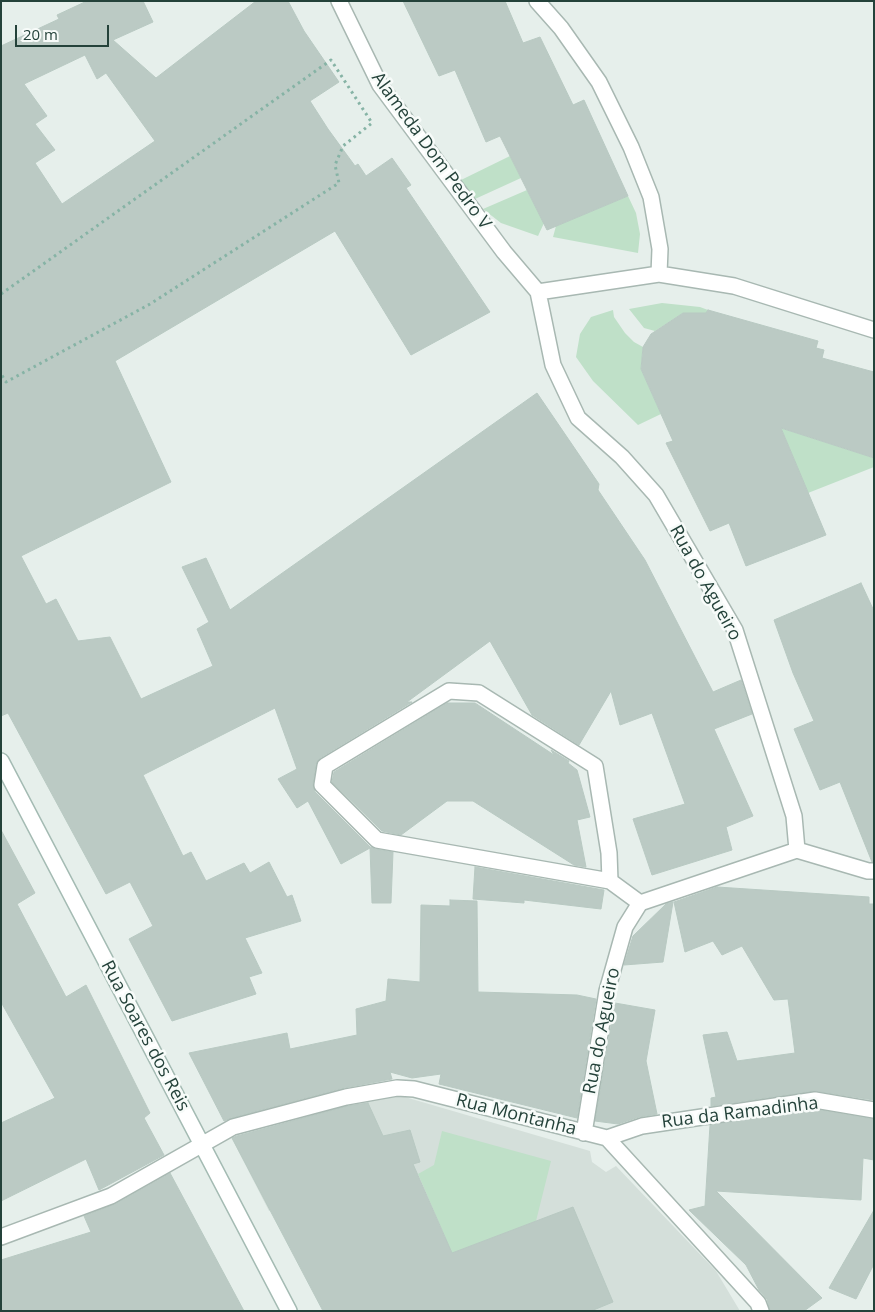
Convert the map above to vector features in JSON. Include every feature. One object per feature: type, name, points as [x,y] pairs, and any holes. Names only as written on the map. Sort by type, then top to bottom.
[{"type":"street","name":"Alameda Dom Pedro V","points":[[339,1],[380,85],[504,252],[538,292]]},
{"type":"street","points":[[538,1],[561,28],[598,82],[631,147],[651,197],[660,249],[659,274]]},
{"type":"street","points":[[538,292],[659,274],[734,286],[874,330]]},
{"type":"street","name":"Rua do Agueiro","points":[[538,292],[553,365],[578,418],[622,457],[656,495],[735,630],[794,816],[797,850]]},
{"type":"street","points":[[610,881],[609,853],[595,766],[479,693],[449,691],[325,766],[322,785],[377,840],[610,881],[640,903],[797,850],[868,871],[874,871]]},
{"type":"street","name":"Rua Soares dos Reis","points":[[1,761],[290,1311]]},
{"type":"street","name":"Rua do Agueiro","points":[[584,1132],[607,991],[625,927],[640,903]]},
{"type":"street","name":"Rua Montanha","points":[[1,1237],[111,1196],[233,1126],[346,1097],[397,1088],[414,1089],[607,1138]]},
{"type":"street","name":"Rua da Ramadinha","points":[[607,1138],[642,1126],[814,1100],[874,1110]]},
{"type":"street","points":[[607,1138],[758,1303],[762,1311]]},
{"type":"path","points":[[1,294],[331,60],[372,123],[343,146],[335,165],[339,183],[150,304],[6,382],[1,374]]},
{"type":"shaded area","points":[[398,1095],[590,1151],[592,1162],[606,1172],[616,1166],[716,1271],[740,1311],[444,1311],[445,1237],[418,1174],[366,1183],[269,1211],[232,1139],[347,1104]]},
{"type":"green space","points":[[510,156],[521,178],[475,199],[461,180]]},
{"type":"green space","points":[[527,190],[544,223],[538,236],[501,223],[483,209]]},
{"type":"green space","points":[[628,196],[636,213],[640,234],[638,253],[553,237],[556,226]]},
{"type":"green space","points":[[662,303],[700,307],[708,310],[706,314],[683,313],[655,331],[644,328],[629,309]]},
{"type":"green space","points":[[613,310],[614,317],[625,333],[634,342],[643,347],[641,369],[661,414],[638,425],[593,381],[576,357],[580,334],[591,317]]},
{"type":"green space","points":[[781,428],[874,458],[874,467],[808,493]]},
{"type":"green space","points":[[442,1131],[551,1161],[536,1221],[452,1253],[418,1174],[434,1165]]},
{"type":"building","points":[[87,1],[143,1],[153,22],[113,40],[156,78],[256,1],[288,1],[304,31],[339,82],[310,101],[328,129],[355,166],[358,164],[366,176],[392,158],[411,185],[406,188],[490,312],[411,355],[335,231],[115,361],[171,482],[21,556],[46,604],[56,599],[78,641],[110,637],[141,699],[213,666],[197,629],[209,622],[182,567],[206,558],[230,610],[537,393],[599,484],[598,490],[645,560],[713,692],[741,680],[752,714],[714,729],[753,816],[726,827],[732,850],[652,875],[633,819],[685,804],[652,713],[620,725],[611,691],[579,745],[532,715],[490,641],[407,702],[412,702],[320,758],[316,764],[313,784],[315,792],[370,847],[393,852],[391,903],[372,903],[370,848],[341,864],[308,801],[297,808],[278,779],[297,769],[275,708],[143,775],[183,856],[191,852],[206,881],[244,863],[250,873],[269,862],[287,897],[292,895],[301,921],[245,938],[262,973],[249,977],[256,994],[172,1021],[129,939],[153,926],[130,882],[106,894],[8,713],[1,716],[1,46],[59,19],[57,15]],"holes":[[[85,55],[97,79],[106,73],[155,141],[62,204],[35,163],[55,150],[35,124],[47,116],[24,84]]]},
{"type":"building","points":[[403,1],[505,1],[523,43],[540,37],[573,105],[584,100],[628,196],[547,230],[500,136],[486,142],[455,70],[439,76]]},
{"type":"building","points":[[708,310],[818,341],[816,348],[824,350],[822,358],[874,372],[874,458],[781,428],[826,535],[746,566],[729,523],[710,531],[666,443],[673,441],[641,369],[643,347],[651,334],[683,313],[706,313]]},
{"type":"building","points":[[861,583],[874,611],[874,862],[872,862],[840,782],[820,790],[794,729],[814,721],[793,673],[774,620]]},
{"type":"building","points":[[447,703],[475,703],[554,755],[551,750],[569,761],[568,763],[577,770],[590,817],[577,820],[586,867],[574,865],[473,801],[447,801],[401,835],[382,831],[332,782],[334,772]]},
{"type":"building","points":[[1,830],[35,893],[17,904],[66,997],[86,985],[150,1113],[144,1118],[164,1155],[99,1190],[86,1159],[1,1201],[1,1123],[55,1098],[1,1002]]},
{"type":"building","points":[[475,867],[604,890],[601,909],[524,900],[524,903],[473,899]]},
{"type":"building","points":[[717,887],[869,897],[869,904],[874,904],[874,1100],[814,1091],[711,1106],[711,1098],[716,1097],[703,1035],[727,1032],[737,1061],[795,1053],[788,999],[774,1000],[742,946],[722,955],[713,941],[685,952],[674,902]]},
{"type":"building","points":[[450,900],[477,901],[478,992],[577,995],[596,999],[577,1118],[439,1084],[441,1074],[412,1078],[390,1072],[392,1079],[344,1088],[224,1121],[189,1053],[287,1033],[290,1049],[357,1035],[356,1009],[386,1001],[388,979],[420,982],[421,905],[450,906]]},
{"type":"building","points":[[673,902],[663,962],[624,965],[633,936],[666,904]]},
{"type":"building","points":[[615,1003],[655,1010],[646,1061],[657,1114],[639,1117],[618,1124],[595,1121]]},
{"type":"building","points":[[368,1103],[383,1136],[410,1130],[420,1162],[413,1164],[452,1253],[573,1207],[613,1302],[591,1311],[323,1311],[232,1138],[348,1106]]},
{"type":"building","points":[[815,1109],[874,1119],[874,1160],[863,1158],[861,1200],[716,1191],[822,1298],[804,1311],[770,1311],[767,1299],[759,1290],[746,1265],[689,1210],[705,1206],[710,1125]]},
{"type":"building","points":[[170,1173],[244,1311],[1,1311],[1,1260],[91,1232],[84,1216],[115,1204]]},
{"type":"building","points":[[874,1210],[874,1264],[856,1299],[829,1288]]}]
